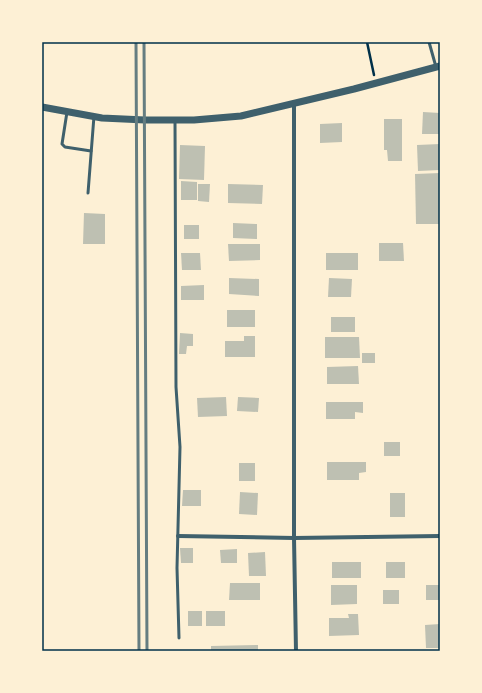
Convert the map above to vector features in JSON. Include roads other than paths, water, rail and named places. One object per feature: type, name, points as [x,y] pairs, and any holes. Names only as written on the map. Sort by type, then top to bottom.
[{"type":"street","points":[[42,107],[94,116],[175,120],[241,116],[294,104],[438,66]]},
{"type":"street","points":[[294,104],[294,538],[296,651]]},
{"type":"street","points":[[178,536],[294,538],[440,536]]},
{"type":"lane","points":[[429,42],[438,66]]},
{"type":"lane","points":[[67,112],[62,144],[65,147],[91,151]]},
{"type":"lane","points":[[88,193],[94,116]]},
{"type":"lane","points":[[175,120],[176,387],[180,448],[177,576],[179,638]]},
{"type":"railway","points":[[136,42],[139,651]]},
{"type":"railway","points":[[144,42],[147,651]]}]
